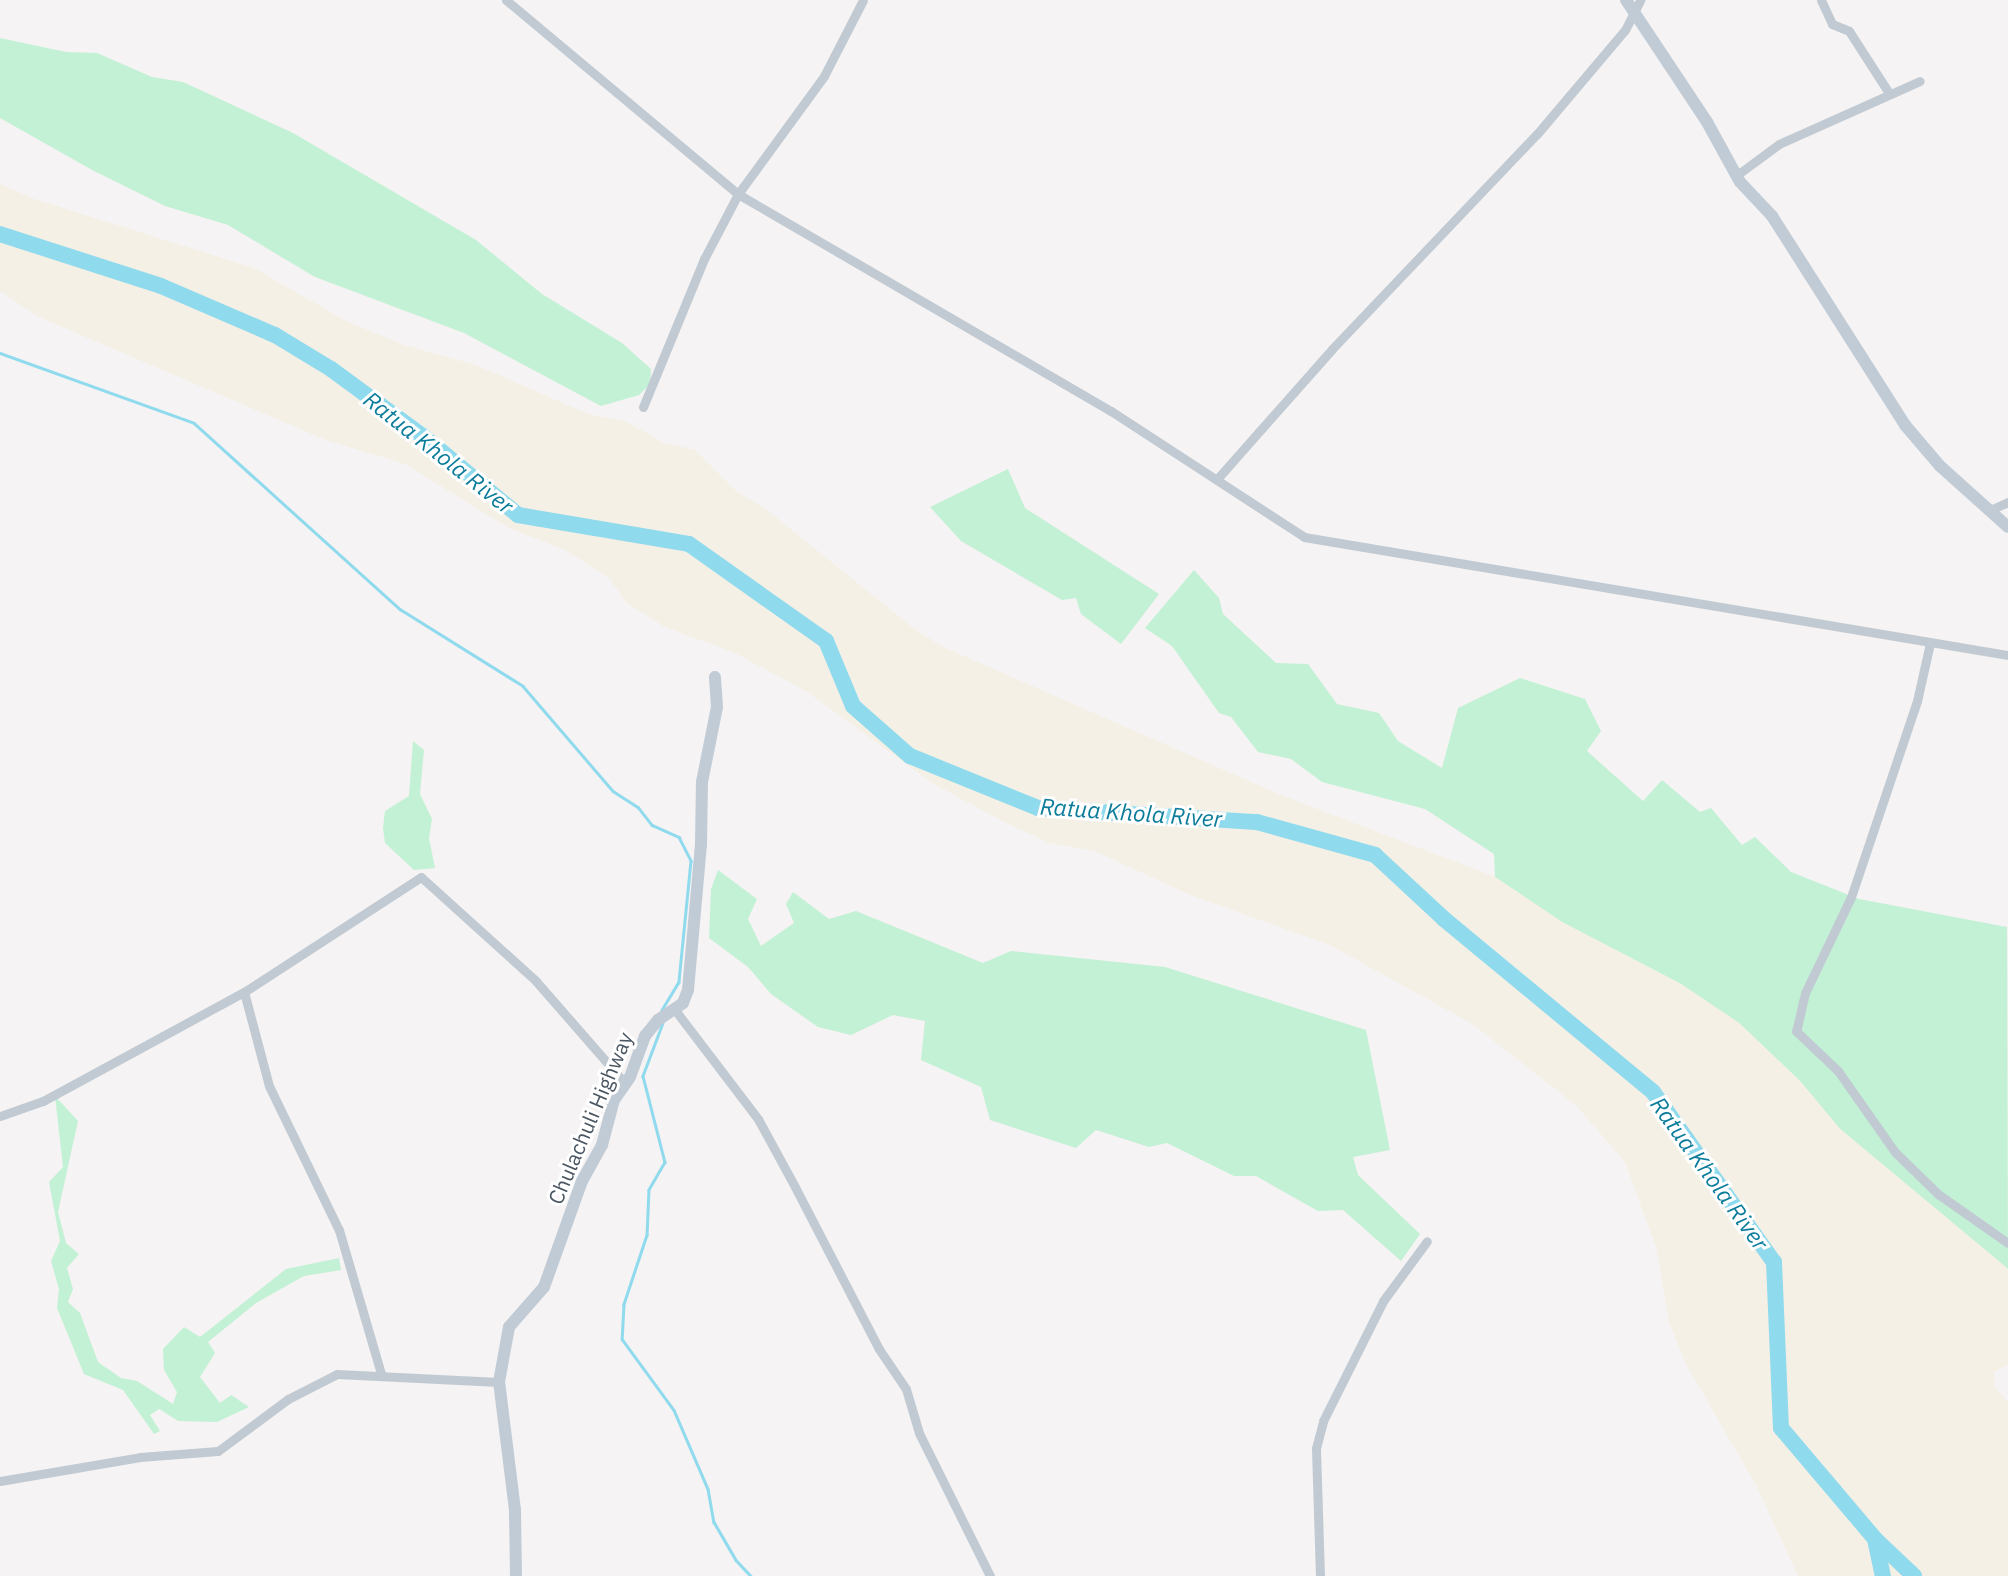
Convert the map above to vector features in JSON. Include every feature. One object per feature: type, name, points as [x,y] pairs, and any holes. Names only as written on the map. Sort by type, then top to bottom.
[{"type":"street","points":[[506,0],[738,194],[1218,478],[1304,537],[2008,655]]},
{"type":"street","points":[[643,407],[704,259],[738,194],[824,76],[863,0]]},
{"type":"street","points":[[1821,0],[1832,23],[1849,31],[1889,93]]},
{"type":"street","points":[[1218,478],[1332,349],[1537,134],[1625,30],[1633,3]]},
{"type":"street","points":[[1633,3],[1737,175],[1772,216],[1905,425],[1940,466],[2008,527]]},
{"type":"street","points":[[1737,175],[1779,144],[1920,81]]},
{"type":"street","points":[[1990,510],[2008,502]]},
{"type":"street","points":[[1930,643],[1917,701],[1862,852],[1851,897],[1805,993],[1796,1031],[1838,1071],[1895,1152],[1938,1194],[2008,1243]]},
{"type":"street","name":"Chulachuli Highway","points":[[516,1576],[515,1510],[499,1382],[509,1327],[544,1287],[582,1181],[602,1145],[614,1100],[652,1026],[675,1010],[688,990],[702,782],[717,707],[715,677]]},
{"type":"street","points":[[0,1116],[43,1101],[244,992],[421,877],[535,980],[625,1083]]},
{"type":"street","points":[[244,992],[269,1086],[340,1230],[381,1374]]},
{"type":"street","points":[[675,1010],[758,1119],[879,1349],[906,1389],[919,1433],[990,1576]]},
{"type":"street","points":[[1320,1576],[1315,1448],[1323,1421],[1383,1301],[1427,1241]]},
{"type":"street","points":[[0,1481],[139,1457],[218,1451],[325,1377],[381,1374],[499,1382]]},
{"type":"green space","points":[[0,38],[66,52],[97,53],[152,77],[183,82],[293,133],[476,240],[542,294],[622,343],[651,369],[650,384],[639,395],[601,406],[464,333],[315,277],[228,225],[165,206],[94,171],[0,118]]},
{"type":"green space","points":[[1008,469],[1025,508],[1159,594],[1121,644],[1081,614],[1076,598],[1062,600],[961,541],[930,507]]},
{"type":"green space","points":[[1194,570],[1219,598],[1223,614],[1276,663],[1308,664],[1337,704],[1379,713],[1398,741],[1442,768],[1458,708],[1520,678],[1585,699],[1601,731],[1587,751],[1643,801],[1662,780],[1700,812],[1711,808],[1742,845],[1755,837],[1791,872],[1859,899],[2007,927],[2008,1269],[1840,1129],[1800,1081],[1739,1023],[1681,984],[1562,922],[1495,877],[1494,854],[1425,809],[1322,782],[1291,759],[1258,752],[1231,717],[1219,713],[1172,646],[1145,628]]},
{"type":"green space","points":[[413,741],[424,750],[420,794],[432,819],[429,838],[435,868],[414,870],[385,843],[383,828],[385,811],[409,796]]},
{"type":"green space","points":[[718,870],[757,899],[748,919],[761,946],[794,923],[786,904],[793,892],[829,919],[856,911],[983,963],[1011,951],[1165,967],[1366,1030],[1390,1150],[1353,1157],[1358,1175],[1420,1234],[1401,1261],[1343,1210],[1318,1211],[1256,1176],[1234,1176],[1167,1143],[1149,1147],[1096,1130],[1076,1148],[990,1120],[981,1087],[921,1060],[925,1021],[893,1015],[851,1035],[818,1027],[771,994],[748,967],[709,938],[711,889]]},
{"type":"green space","points":[[55,1096],[78,1121],[58,1212],[66,1243],[79,1254],[67,1268],[73,1289],[68,1302],[80,1313],[98,1362],[121,1378],[137,1381],[173,1404],[177,1392],[164,1370],[163,1349],[184,1327],[200,1337],[286,1269],[339,1258],[341,1270],[304,1276],[256,1303],[208,1342],[215,1353],[200,1377],[220,1403],[231,1395],[249,1407],[217,1422],[178,1421],[159,1409],[150,1415],[160,1431],[154,1434],[123,1390],[84,1374],[57,1308],[59,1289],[51,1261],[60,1241],[49,1182],[63,1167]]},
{"type":"sand","points":[[0,184],[34,199],[254,268],[346,321],[404,345],[476,365],[588,414],[625,421],[664,443],[695,450],[737,492],[763,507],[917,631],[943,647],[1281,795],[1495,877],[1562,922],[1681,984],[1739,1023],[1800,1081],[1840,1129],[2008,1269],[2008,1365],[1994,1372],[1995,1387],[2008,1402],[2008,1576],[1798,1576],[1757,1487],[1686,1364],[1669,1322],[1656,1247],[1625,1162],[1577,1106],[1471,1023],[1330,945],[1188,894],[1095,851],[1050,843],[1006,823],[934,784],[806,691],[733,652],[665,627],[627,603],[609,578],[565,550],[509,528],[405,464],[326,440],[39,317],[0,291]]},
{"type":"waterway","name":"Ratua Khola River","points":[[0,234],[161,286],[275,335],[331,369],[424,437],[518,515],[689,544],[826,641],[853,706],[910,756],[1038,808],[1257,822],[1375,855],[1444,919],[1653,1092],[1774,1262],[1781,1428],[1875,1539],[1914,1576]]},
{"type":"waterway","points":[[0,353],[194,423],[400,609],[523,686],[613,791],[638,807],[652,825],[679,837],[691,861],[679,982],[662,1010]]},
{"type":"waterway","points":[[663,1023],[643,1076],[665,1162],[649,1190],[647,1235],[624,1304],[622,1339],[674,1410],[708,1489],[714,1522],[736,1560],[751,1576]]},
{"type":"waterway","points":[[1875,1539],[1883,1576]]}]
